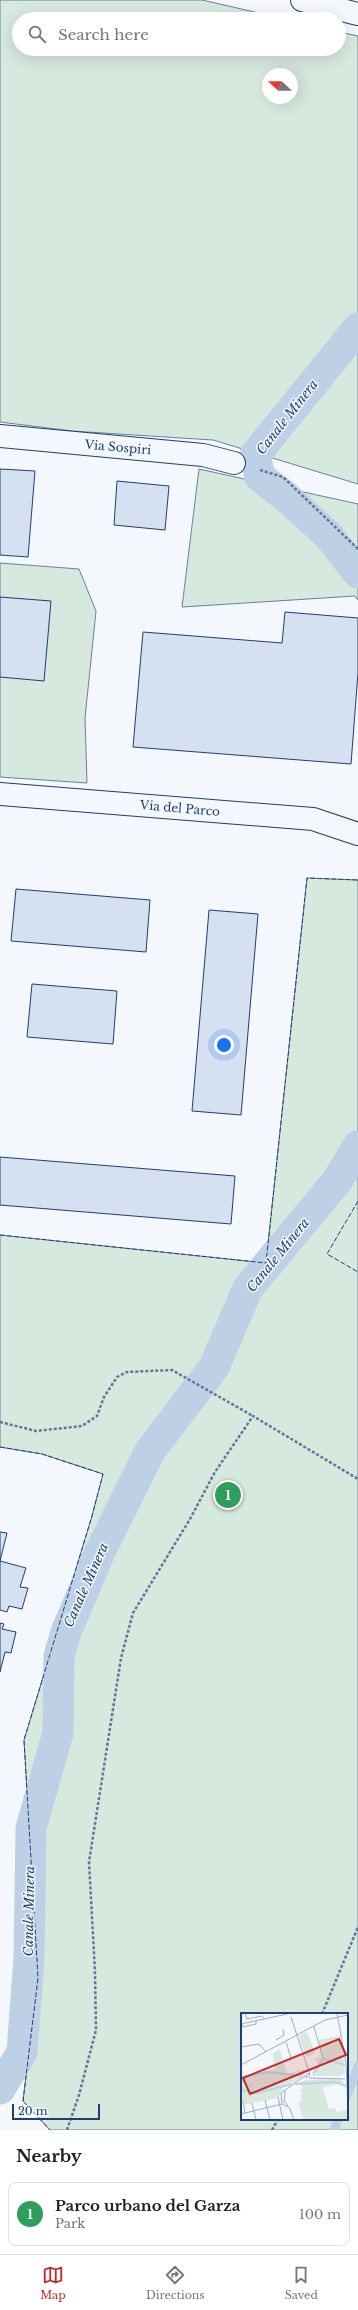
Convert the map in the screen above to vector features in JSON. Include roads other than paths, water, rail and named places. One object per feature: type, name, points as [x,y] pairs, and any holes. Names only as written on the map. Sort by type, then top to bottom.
[{"type":"street","points":[[302,0],[358,14]]},
{"type":"street","name":"Via Sospiri","points":[[0,436],[203,455],[234,463]]},
{"type":"street","name":"Via del Parco","points":[[0,794],[313,819],[358,834]]},
{"type":"waterway","name":"Canale Minera","points":[[358,328],[255,455],[260,477],[285,496],[328,535],[358,573]]},
{"type":"waterway","name":"Canale Minera","points":[[0,2089],[22,2052],[29,1958],[31,1828],[58,1733],[59,1656],[66,1632],[99,1554],[150,1451],[214,1367],[248,1288],[337,1181],[358,1146]]},
{"type":"waterway","points":[[348,2093],[358,2066]]},
{"type":"waterway","points":[[334,2130],[338,2120]]},
{"type":"place","name":"Parco urbano del Garza","points":[[228,1495]]}]
